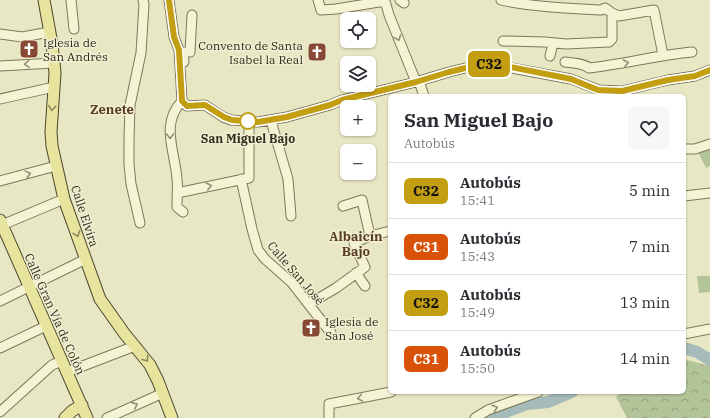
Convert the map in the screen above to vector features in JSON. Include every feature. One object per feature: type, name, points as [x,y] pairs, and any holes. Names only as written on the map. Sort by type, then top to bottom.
[{"type":"main road","name":"Calle Elvira","points":[[44,0],[54,63],[51,132],[56,166],[64,199],[100,299],[150,365],[163,393],[172,418]]},
{"type":"main road","name":"Calle Gran Vía de Colón","points":[[1,223],[87,418]]},
{"type":"main road","points":[[65,418],[72,411],[82,406]]},
{"type":"street","points":[[71,0],[74,29]]},
{"type":"street","points":[[168,0],[174,37],[179,50],[182,101],[187,106],[205,105],[224,117],[232,120],[252,123],[271,121],[330,105],[342,100],[418,82],[449,72],[482,64],[495,64],[564,77],[581,82],[598,90],[622,91],[668,80],[695,76],[710,70]]},
{"type":"street","points":[[318,0],[321,10],[336,10],[385,0],[389,15],[423,94]]},
{"type":"street","points":[[501,0],[563,8],[654,10],[663,55]]},
{"type":"street","points":[[140,224],[130,184],[129,139],[130,105],[141,53],[145,1]]},
{"type":"street","points":[[503,41],[566,44],[609,42],[612,40],[608,9]]},
{"type":"street","points":[[181,86],[184,86],[183,52],[190,52],[192,15]]},
{"type":"street","points":[[0,34],[22,37],[50,32]]},
{"type":"street","points":[[550,56],[553,43]]},
{"type":"street","points":[[581,82],[583,73],[589,68],[663,55],[692,52]]},
{"type":"street","points":[[0,61],[0,66],[54,63]]},
{"type":"street","points":[[566,62],[581,64],[589,68]]},
{"type":"street","points":[[0,99],[54,87]]},
{"type":"street","points":[[182,101],[175,108],[170,128],[169,140],[178,180],[177,207],[183,212]]},
{"type":"street","points":[[271,121],[288,179],[291,216]]},
{"type":"street","name":"Calle San José","points":[[252,123],[245,178],[252,229],[258,250],[265,259],[292,283],[331,333]]},
{"type":"street","points":[[686,149],[695,149],[710,144]]},
{"type":"street","points":[[0,182],[56,166]]},
{"type":"street","points":[[177,193],[245,178]]},
{"type":"street","points":[[686,196],[710,193]]},
{"type":"street","points":[[1,223],[64,199]]},
{"type":"street","points":[[343,206],[362,200],[370,236]]},
{"type":"street","points":[[309,304],[336,288],[365,267],[354,243],[370,236],[388,232]]},
{"type":"street","points":[[0,301],[86,259]]},
{"type":"street","points":[[356,273],[365,286]]},
{"type":"street","points":[[0,348],[46,326]]},
{"type":"street","points":[[686,334],[710,329]]},
{"type":"street","points":[[67,372],[135,346]]},
{"type":"street","points":[[0,412],[52,365],[62,361]]},
{"type":"street","points":[[107,418],[163,393]]},
{"type":"street","points":[[329,418],[329,404],[388,393]]},
{"type":"street","points":[[475,418],[488,410],[532,394]]},
{"type":"green space","points":[[710,146],[710,166],[706,168],[697,150]]},
{"type":"green space","points":[[697,276],[710,276],[710,292],[699,293]]},
{"type":"green space","points":[[686,360],[710,366],[710,418],[627,418],[616,397],[620,394],[686,394]]},
{"type":"waterway","points":[[686,349],[697,352],[710,360]]},
{"type":"waterway","points":[[490,418],[527,404],[548,402],[567,394]]},
{"type":"bus line","name":"C32","points":[[169,0],[174,37],[179,50],[182,101],[187,106],[209,106],[224,117],[239,121],[271,121],[330,105],[342,100],[482,64],[495,64],[571,79],[598,90],[622,91],[668,80],[695,76],[710,70]]},
{"type":"place","name":"Iglesia de San Andrés","points":[[29,49]]},
{"type":"place","name":"Convento de Santa Isabel la Real","points":[[317,52]]},
{"type":"place","name":"San Miguel Bajo","points":[[248,121]]},
{"type":"place","name":"Iglesia de San José","points":[[311,328]]},
{"type":"district","name":"Zenete","points":[[112,109]]},
{"type":"district","name":"Albaicín Bajo","points":[[356,244]]}]
